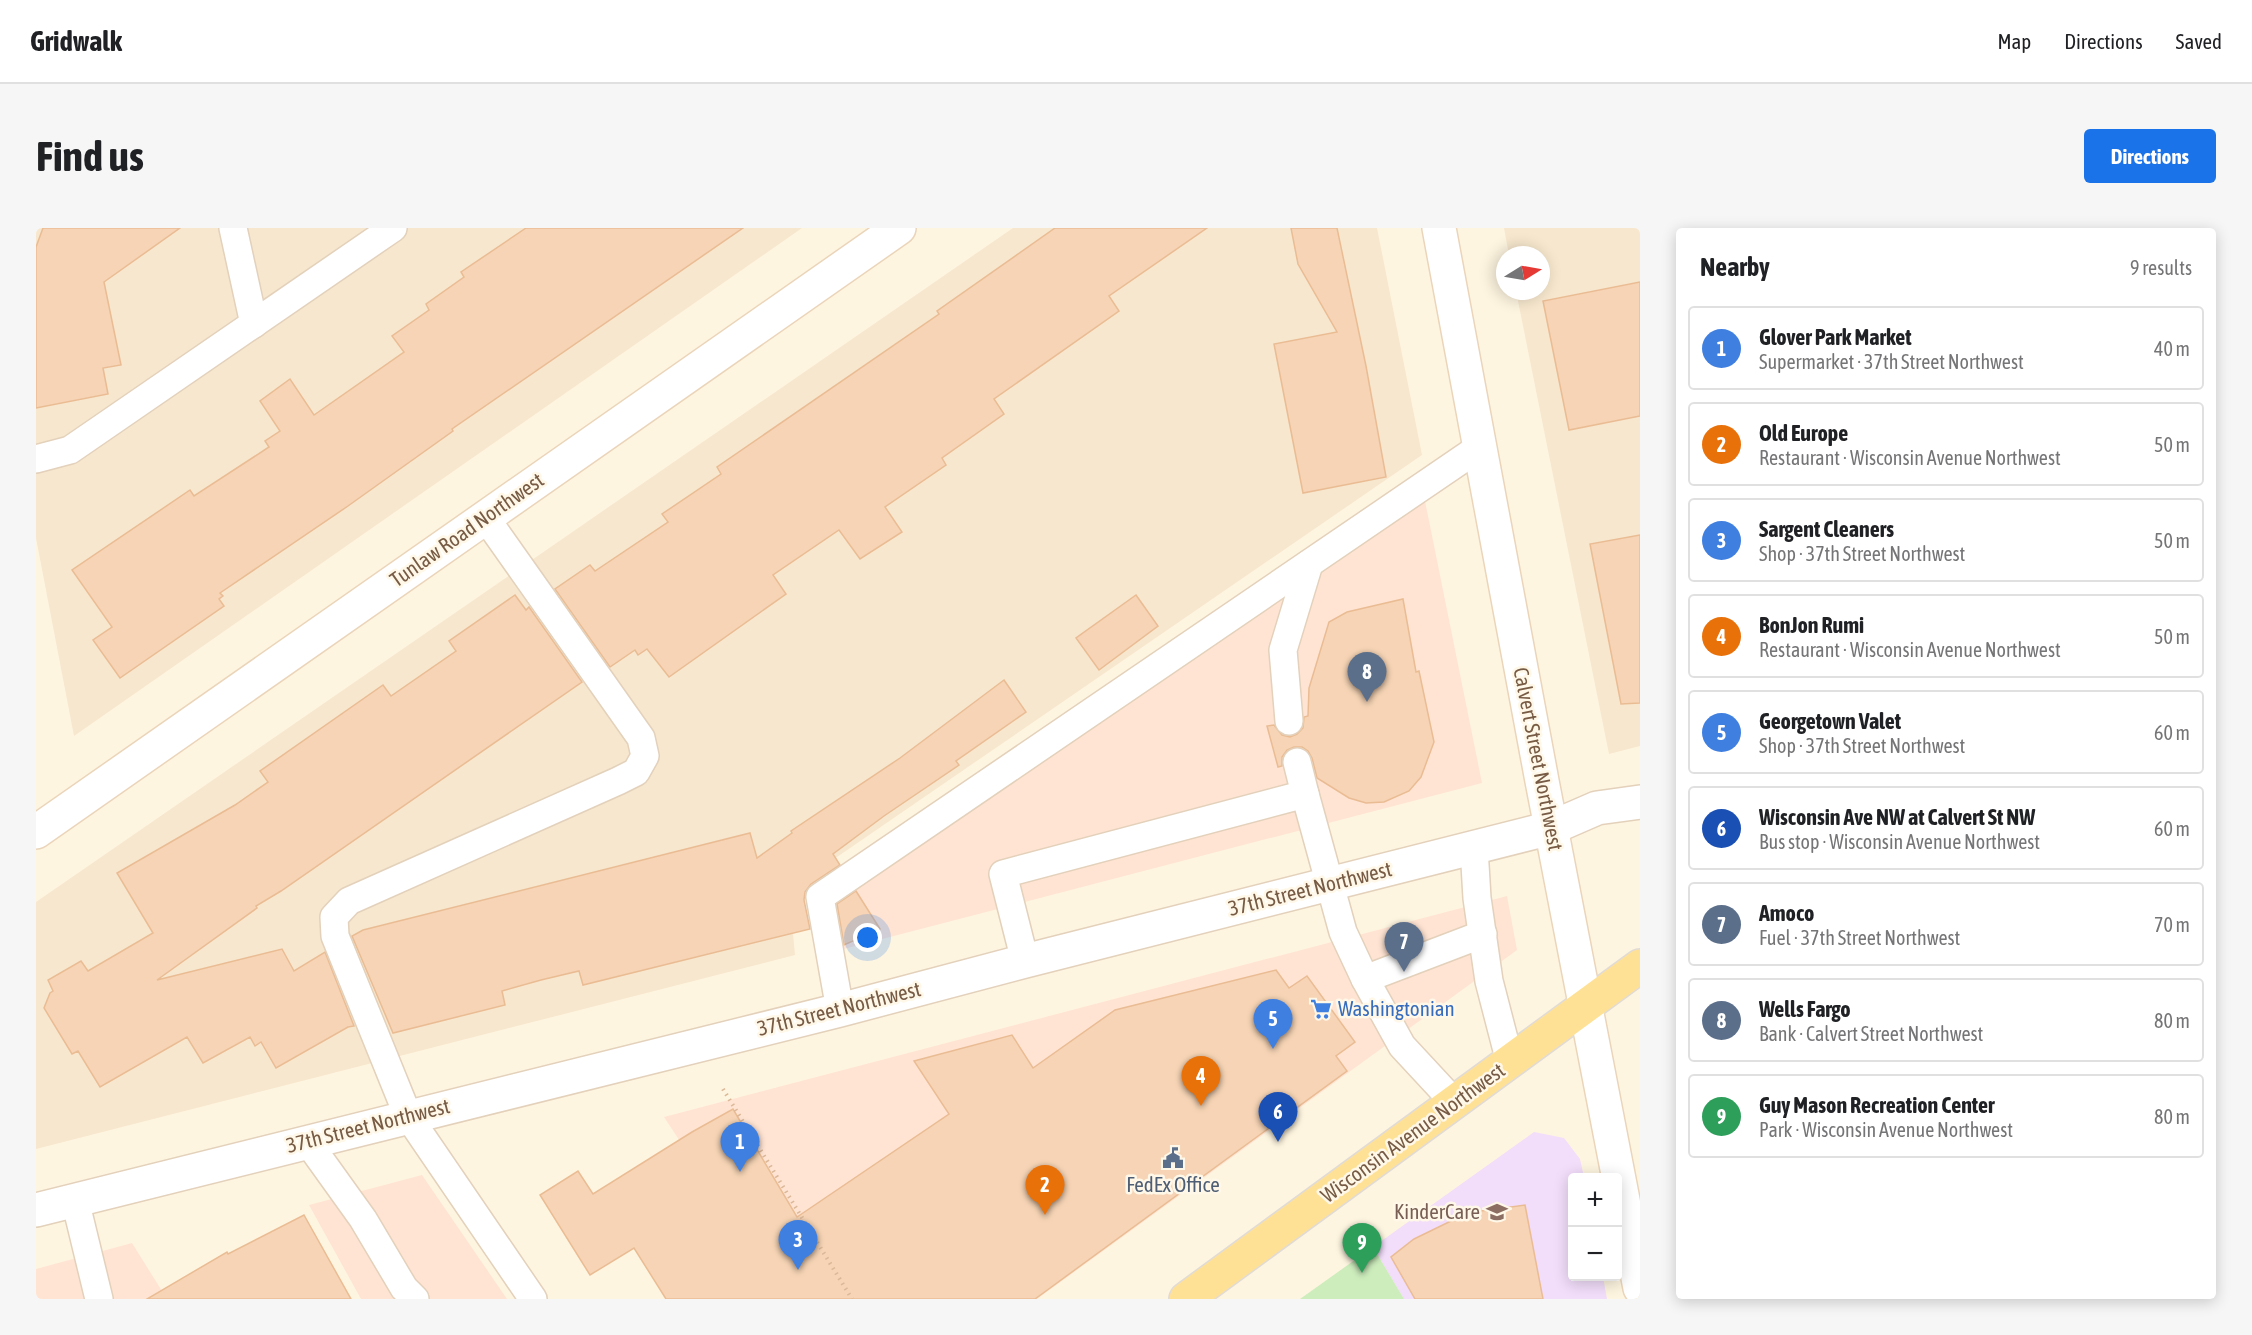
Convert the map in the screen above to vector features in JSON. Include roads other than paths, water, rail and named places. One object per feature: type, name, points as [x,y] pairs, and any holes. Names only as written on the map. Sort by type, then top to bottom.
[{"type":"main road","name":"Wisconsin Avenue Northwest","points":[[1186,1299],[1640,966]]},
{"type":"street","name":"Calvert Street Northwest","points":[[1438,228],[1640,1288]]},
{"type":"street","name":"Tunlaw Road Northwest","points":[[36,832],[485,517],[880,233]]},
{"type":"street","name":"37th Street Northwest","points":[[36,1210],[840,1010],[1474,848],[1551,828],[1597,808],[1640,802]]},
{"type":"lane","points":[[233,228],[254,324]]},
{"type":"lane","points":[[36,459],[70,450],[393,228]]},
{"type":"lane","points":[[840,1010],[820,897],[1480,447]]},
{"type":"lane","points":[[485,517],[641,738],[645,756],[636,772],[349,901],[334,917],[335,936],[408,1116],[533,1299]]},
{"type":"lane","points":[[1289,721],[1283,650],[1309,564]]},
{"type":"lane","points":[[1297,762],[1342,932],[1402,1046],[1454,1102]]},
{"type":"lane","points":[[1025,961],[1003,874],[1305,794]]},
{"type":"lane","points":[[1474,848],[1477,898],[1489,981],[1510,1062]]},
{"type":"lane","points":[[1365,979],[1483,934]]},
{"type":"lane","points":[[307,1142],[363,1219],[404,1288],[415,1299]]},
{"type":"lane","points":[[75,1200],[99,1299]]},
{"type":"place","name":"Wells Fargo","points":[[1367,702]]},
{"type":"place","name":"Amoco","points":[[1404,972]]},
{"type":"place","name":"Washingtonian","points":[[1321,1009]]},
{"type":"place","name":"Georgetown Valet","points":[[1273,1049]]},
{"type":"place","name":"BonJon Rumi","points":[[1201,1106]]},
{"type":"place","name":"Wisconsin Ave NW at Calvert St NW","points":[[1278,1142]]},
{"type":"place","name":"FedEx Office","points":[[1173,1158]]},
{"type":"place","name":"Glover Park Market","points":[[740,1172]]},
{"type":"place","name":"KinderCare","points":[[1497,1212]]},
{"type":"place","name":"Old Europe","points":[[1045,1215]]},
{"type":"place","name":"Sargent Cleaners","points":[[798,1270]]},
{"type":"place","name":"Guy Mason Recreation Center","points":[[1362,1273]]}]
